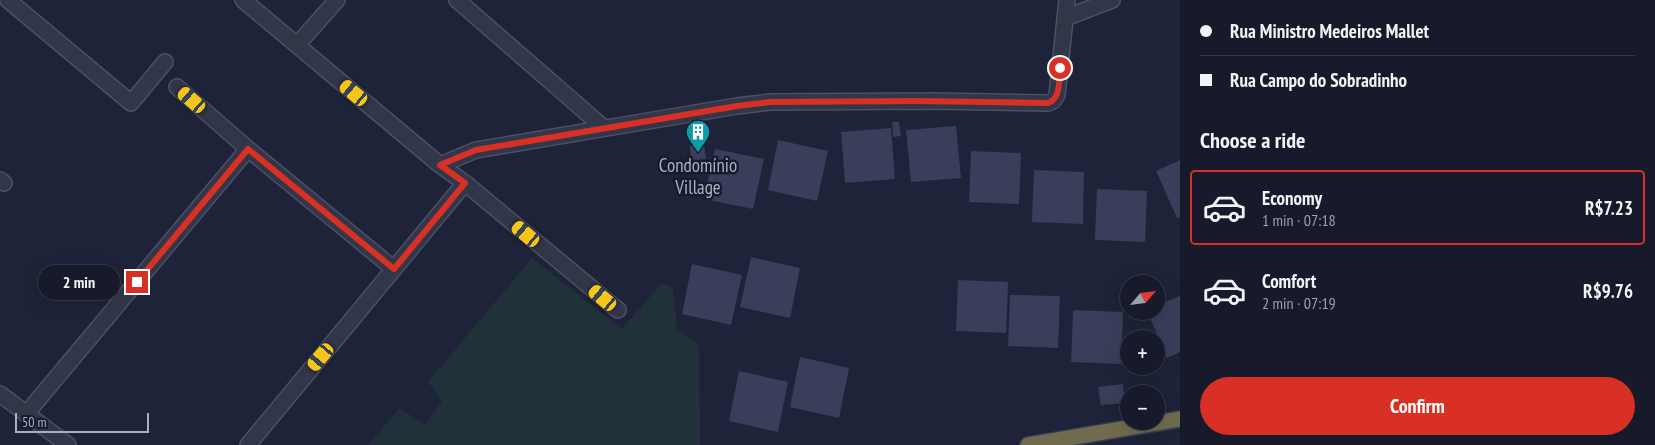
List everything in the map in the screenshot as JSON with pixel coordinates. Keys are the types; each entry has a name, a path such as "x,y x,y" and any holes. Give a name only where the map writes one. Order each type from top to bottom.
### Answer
{"highway":[{"path":"1028,445 1180,419"}],"street":[{"path":"8,0 130,103 166,62"},
{"path":"243,0 440,165 465,183 618,310"},
{"path":"297,45 338,0"},
{"path":"457,0 604,128"},
{"path":"440,165 476,150 770,102 934,101 1043,103 1053,101 1057,95 1067,0"},
{"path":"1065,18 1112,0"},
{"path":"177,88 394,269"},
{"path":"26,414 248,149"},
{"path":"248,445 465,183"},
{"path":"0,394 68,445"}],"shaded area":[{"path":"532,258 622,329 662,283 673,288 677,329 699,345 700,445 368,445 400,408 425,425 442,401 428,382"}],"building":[{"path":"892,122 899,122 901,136 893,137"},
{"path":"956,126 961,178 911,182 906,130"},
{"path":"891,128 895,179 845,183 841,132"},
{"path":"778,140 828,151 817,201 768,190"},
{"name":"Condomínio Village","path":"704,144 706,159 691,161 690,146"},
{"path":"715,149 764,159 753,209 704,199"},
{"path":"971,151 1021,153 1019,204 969,202"},
{"path":"1180,160 1180,217 1177,218 1156,171"},
{"path":"1034,170 1084,172 1083,224 1032,222"},
{"path":"1097,189 1147,191 1145,242 1095,240"},
{"path":"751,257 800,268 790,318 740,307"},
{"path":"692,264 742,275 731,325 682,314"},
{"path":"958,280 1008,282 1006,333 956,331"},
{"path":"1010,295 1060,296 1058,348 1008,346"},
{"path":"1180,296 1180,352 1167,358 1165,353 1165,330 1155,330 1151,320 1165,320 1165,302"},
{"path":"1073,310 1120,312 1120,320 1123,320 1122,330 1120,330 1120,364 1071,362"},
{"path":"800,357 849,368 839,418 790,407"},
{"path":"739,371 788,382 778,432 729,421"},
{"path":"1123,384 1120,385 1120,403 1101,405 1098,387"}],"place":[{"name":"Condomínio Village","path":"698,153"}],"route":[{"path":"137,282 248,149 394,269 465,183 440,165 476,150 770,102 934,101 1048,103 1053,101 1057,95 1060,68"}]}
